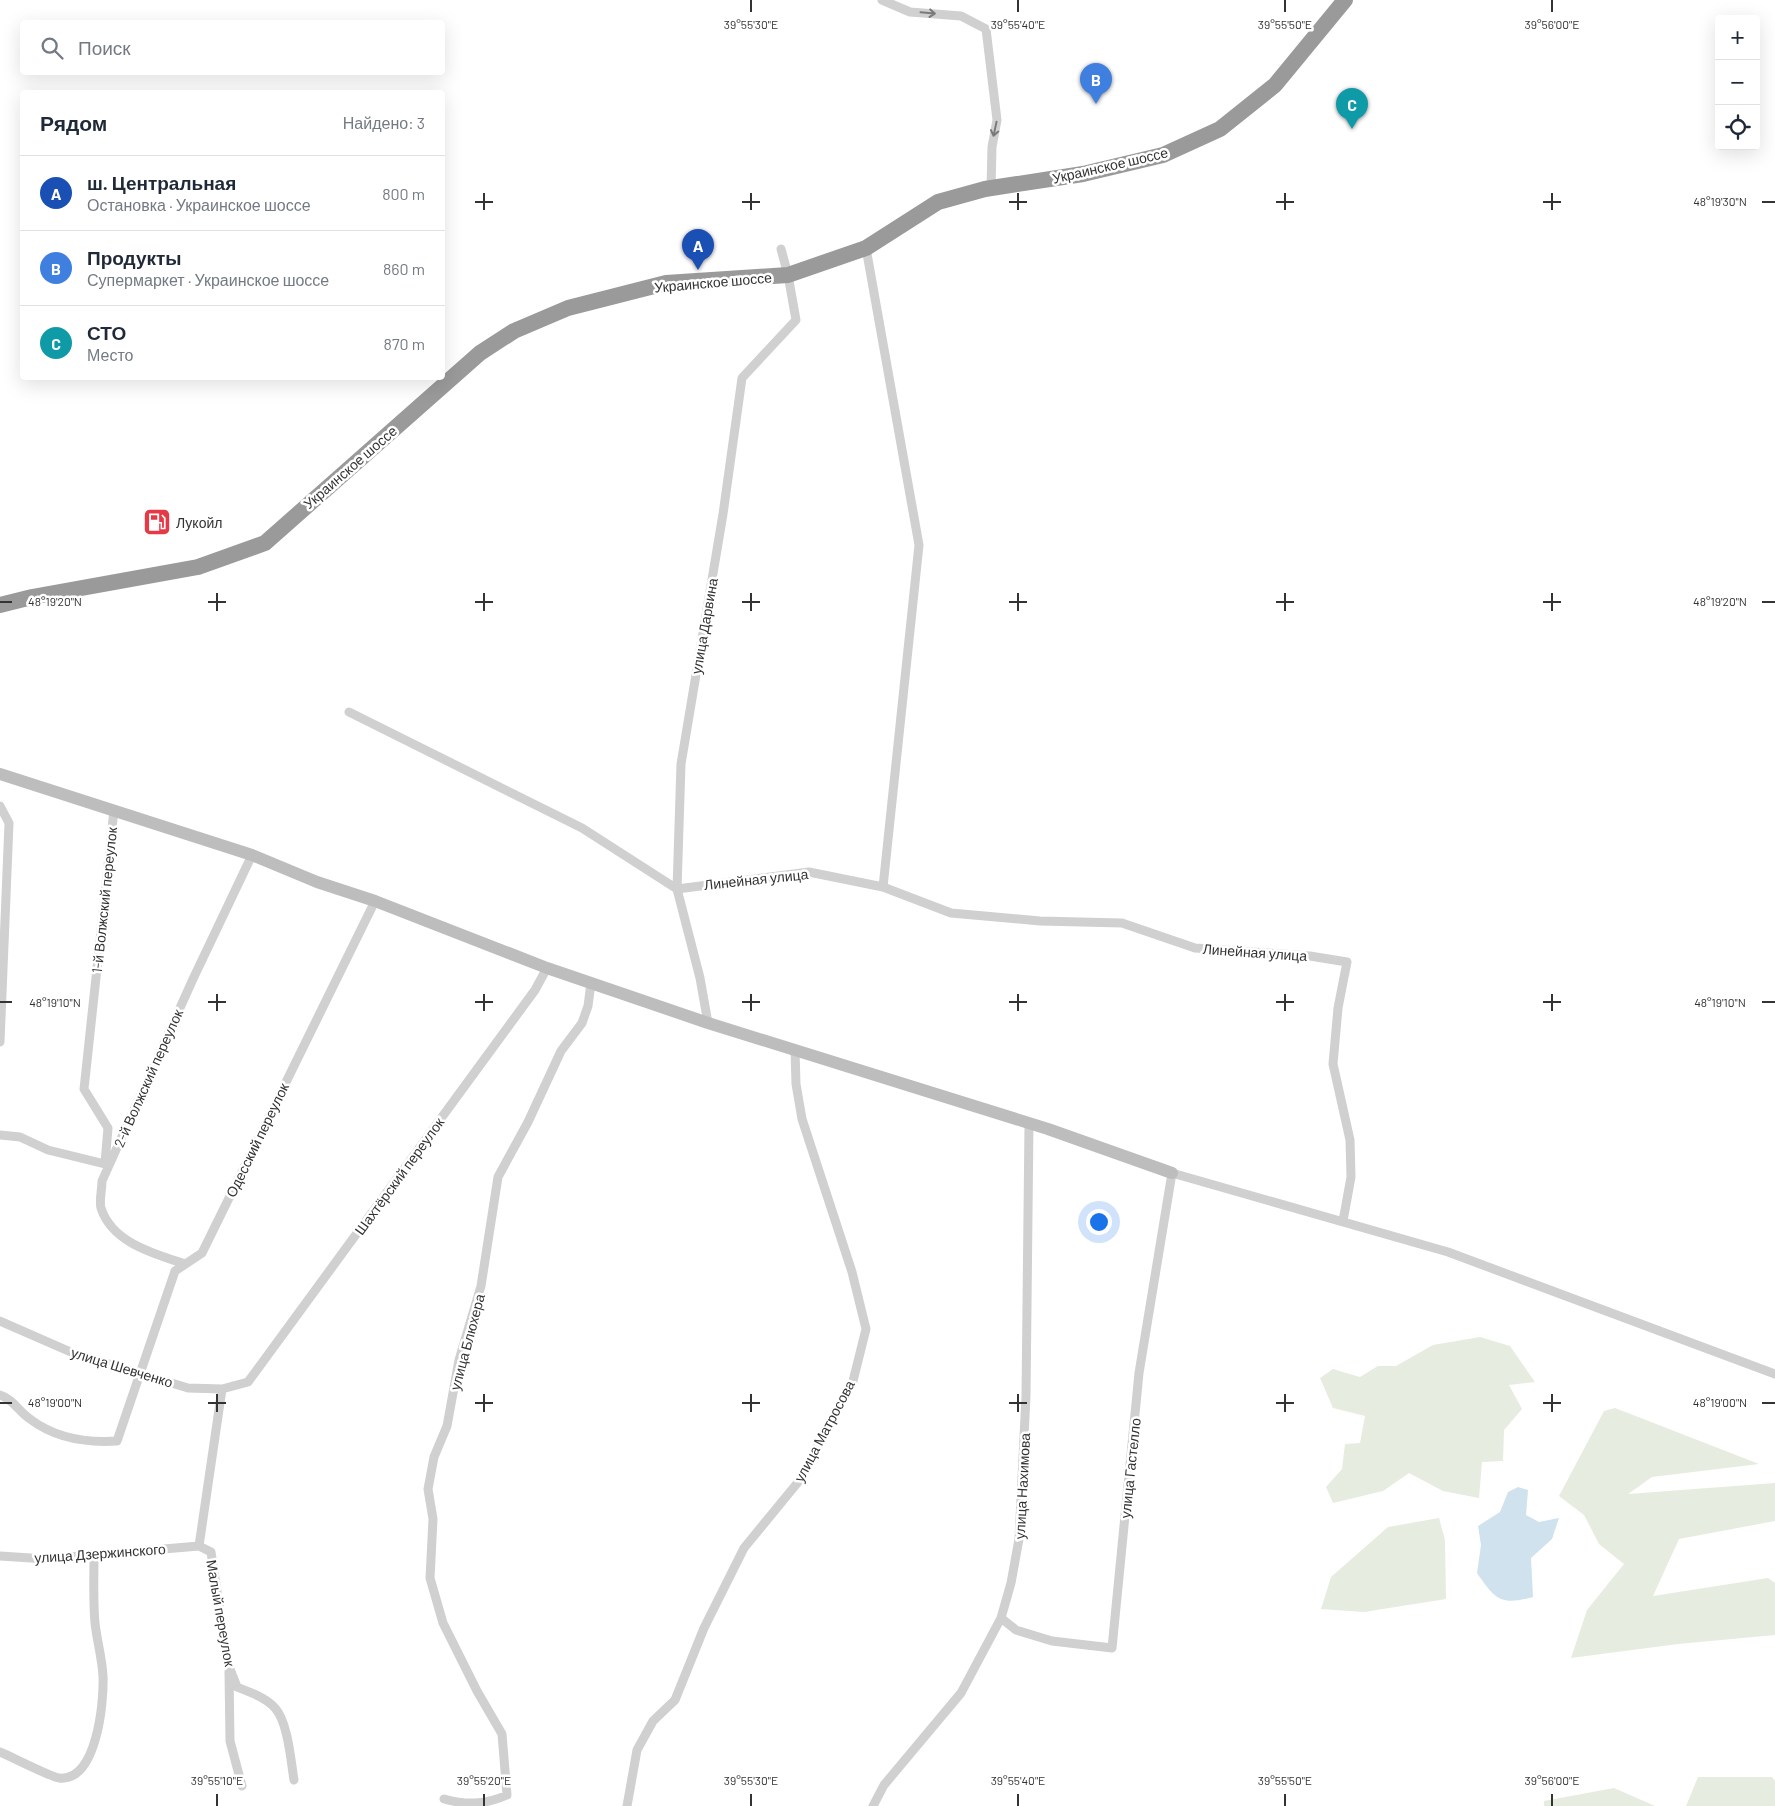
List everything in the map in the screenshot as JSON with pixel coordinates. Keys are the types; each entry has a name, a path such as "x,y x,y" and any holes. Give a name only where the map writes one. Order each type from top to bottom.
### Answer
{"highway":[{"name":"Украинское шоссе","path":"0,605 32,597 198,567 265,543 480,353 514,331 568,308 666,283 788,275 866,248 938,202 991,188 1084,174 1163,155 1220,129 1275,85 1346,0"}],"street":[{"path":"882,0 910,12 961,16 986,29 997,120 992,147 991,188"},
{"path":"866,248 919,545 883,887"},
{"name":"улица Дарвина","path":"708,1023 700,978 677,889 681,764 723,514 742,378 796,320 781,249"},
{"path":"349,712 582,828 677,889"},
{"path":"0,774 252,855 317,882 375,901 547,968 708,1023 1029,1123 1172,1173 1448,1252 1775,1374"},
{"path":"0,806 9,823 1,1036"},
{"name":"1-й Волжский переулок","path":"107,1164 108,1128 84,1089 114,810"},
{"name":"2-й Волжский переулок","path":"185,1264 139,1248 115,1230 101,1208 102,1181 107,1164 192,979 252,855"},
{"name":"Линейная улица","path":"677,889 809,872 883,887 951,913 1040,921 1122,923 1195,948 1310,956 1347,962 1338,1008 1334,1064 1350,1140 1351,1177 1343,1221"},
{"name":"Одесский переулок","path":"0,1395 7,1398 29,1419 52,1434 94,1443 117,1441 138,1373 175,1271 202,1253 375,901"},
{"name":"Шахтёрский переулок","path":"248,1382 535,990 547,968"},
{"name":"улица Блюхера","path":"444,1799 465,1805 493,1802 507,1795 502,1734 477,1691 443,1623 430,1578 433,1519 428,1489 434,1457 447,1426 458,1360 481,1286 498,1177 528,1122 561,1052 582,1023 588,1006 591,983"},
{"name":"улица Матросова","path":"627,1806 638,1750 653,1720 675,1700 704,1628 744,1548 799,1481 853,1381 866,1329 852,1272 802,1119 796,1084 795,1050"},
{"name":"улица Нахимова","path":"873,1806 884,1785 961,1693 1001,1618 1019,1539 1026,1396 1029,1123"},
{"path":"0,1135 20,1136 48,1150 107,1164"},
{"name":"улица Гастелло","path":"1001,1618 1016,1630 1052,1640 1112,1648 1139,1373 1172,1173"},
{"name":"улица Шевченко","path":"0,1321 73,1353 188,1388 222,1389 248,1382"},
{"path":"199,1546 222,1389"},
{"name":"улица Дзержинского","path":"0,1556 46,1559 199,1546"},
{"name":"Малый переулок","path":"199,1546 211,1552 229,1667 237,1687 258,1696 275,1708 282,1720 294,1780"},
{"path":"0,1752 60,1778 78,1773 91,1756 98,1729 103,1678 100,1643 95,1625 94,1555"},
{"path":"229,1667 230,1740 242,1786"}],"shaded area":[{"path":"1480,1337 1510,1346 1535,1382 1509,1385 1522,1409 1504,1430 1503,1461 1482,1462 1479,1498 1443,1491 1409,1473 1383,1491 1333,1503 1326,1487 1342,1469 1345,1444 1360,1443 1365,1416 1333,1408 1320,1378 1333,1369 1360,1377 1378,1366 1396,1366 1433,1345"},
{"path":"1615,1408 1759,1464 1652,1477 1628,1494 1775,1483 1775,1521 1679,1539 1653,1596 1768,1578 1775,1583 1775,1635 1678,1644 1571,1658 1587,1610 1624,1564 1599,1544 1584,1515 1559,1496 1604,1411"},
{"path":"1439,1518 1445,1540 1446,1599 1364,1612 1321,1609 1331,1577 1388,1527"},
{"path":"1698,1777 1772,1777 1775,1781 1775,1806 1686,1806"},
{"path":"1614,1788 1655,1806 1544,1806 1544,1801"}],"water":[{"path":"1518,1487 1528,1490 1526,1515 1539,1522 1559,1518 1552,1539 1531,1558 1533,1597 1513,1601 1499,1598 1489,1589 1477,1573 1481,1545 1478,1526 1500,1512 1508,1492"}],"place":[{"name":"Продукты","path":"1096,104"},
{"name":"СТО","path":"1352,129"},
{"name":"ш. Центральная","path":"698,270"},
{"name":"Лукойл","path":"157,522"}]}
